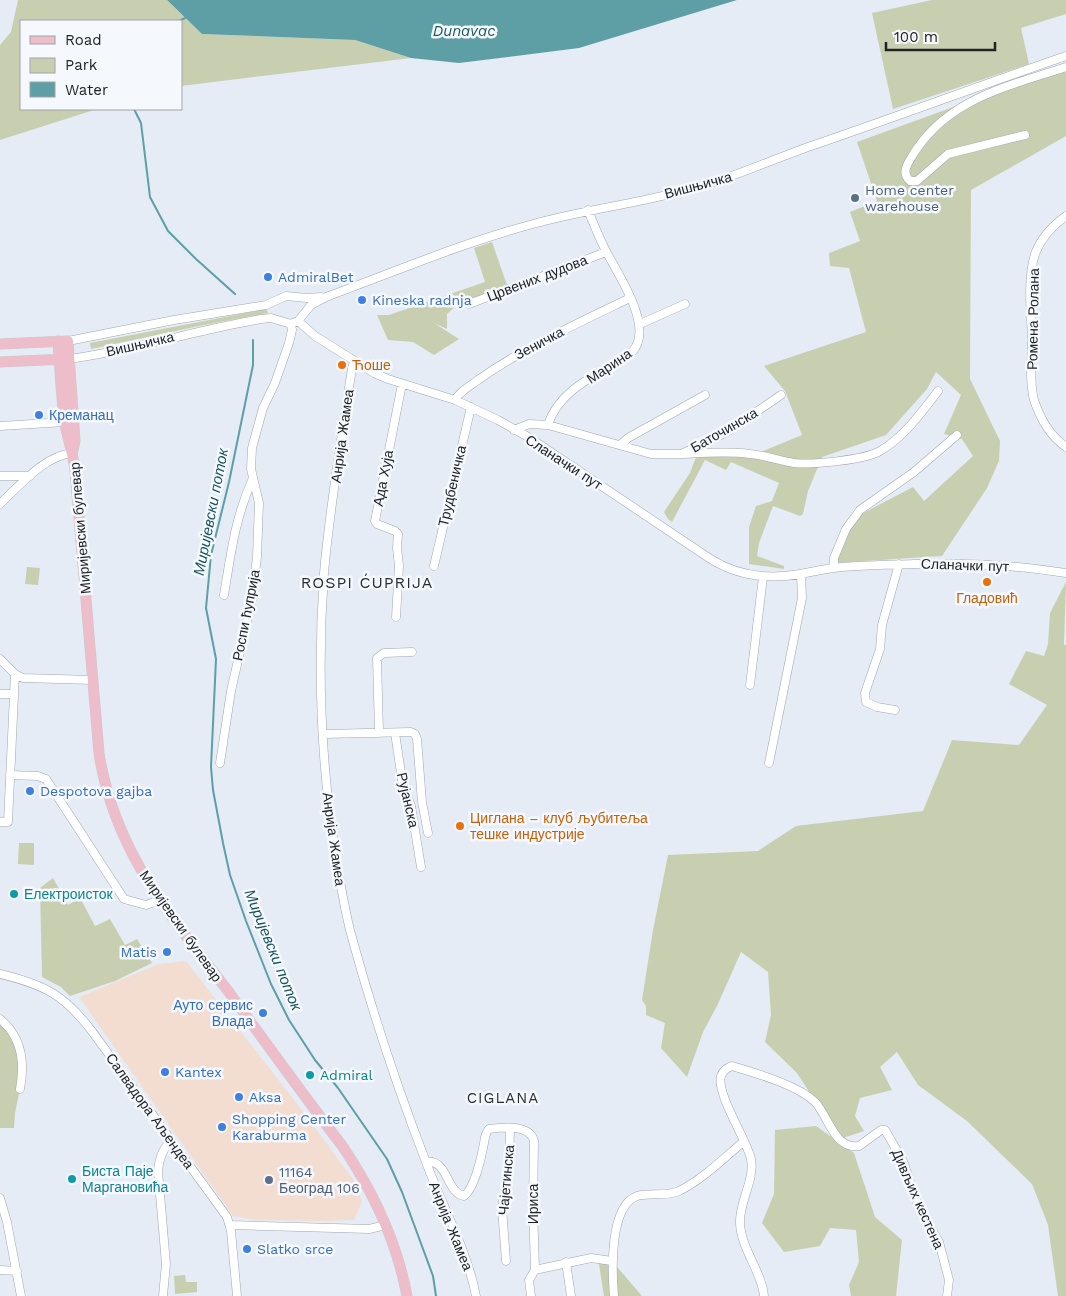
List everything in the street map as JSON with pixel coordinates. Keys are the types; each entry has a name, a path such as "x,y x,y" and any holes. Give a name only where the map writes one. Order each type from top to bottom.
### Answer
{"main road":[{"name":"Вишњичка","path":"0,344 63,341"},
{"name":"Миријевски булевар","path":"63,341 65,422 68,441 73,452"},
{"name":"Вишњичка","path":"0,362 64,359"},
{"name":"Миријевски булевар","path":"64,359 75,441 73,452 99,753 110,802 118,825 129,849 160,900 343,1148 369,1189 386,1225 401,1270 407,1296"}],"street":[{"name":"Вишњичка","path":"64,359 122,350 240,322 267,318 279,321 297,320 311,305 326,297 497,234 588,210 679,192 722,180 1066,56"},
{"path":"1026,134 948,154 917,181 910,181 906,177 905,173 908,164 920,143 951,112 999,90 1066,67"},
{"path":"588,210 606,252 630,298 640,324 685,304"},
{"name":"Ромена Ролана","path":"1066,216 1052,227 1043,239 1036,254 1031,276 1033,394 1043,422 1049,431 1066,447"},
{"name":"Црвених дудова","path":"469,304 606,252"},
{"name":"Вишњичка","path":"63,341 266,305 286,296 326,297"},
{"path":"294,297 301,302 297,320"},
{"name":"Зеничка","path":"455,400 463,390 496,367 569,327 630,298"},
{"path":"279,299 274,310 279,321"},
{"name":"Сланачки пут","path":"297,320 308,331 354,362 381,377 455,400 514,430 721,566 744,574 763,576 800,574 834,568 899,564 982,564 1066,573"},
{"name":"Роспи ћуприја","path":"220,763 226,716 255,581 259,503 253,478 251,456 253,442 263,408 285,357 297,320"},
{"name":"Марина","path":"548,425 554,410 567,396 634,349 637,344 640,324"},
{"name":"Анрија Жамеа","path":"354,362 338,455 324,572 322,607 323,734 325,771 333,838 348,922 388,1057 426,1162 457,1236 473,1281 476,1296"},
{"name":"Ада Хуја","path":"396,617 399,562 398,534 375,522 402,384"},
{"path":"681,454 758,454 798,463 863,458 890,444 910,425 938,391"},
{"path":"620,445 628,438 705,395"},
{"name":"Баточинска","path":"548,425 651,454 681,454 727,432 781,395"},
{"name":"Трудбеничка","path":"434,566 471,407"},
{"path":"0,426 65,422"},
{"path":"514,430 529,424 548,425"},
{"path":"834,568 834,558 846,529 860,510 921,466 957,435"},
{"path":"0,504 50,460 61,454 73,452"},
{"path":"0,476 30,476"},
{"path":"224,595 237,522 253,478"},
{"path":"895,710 877,707 866,702 865,693 880,648 882,625 899,564"},
{"path":"769,763 802,598 800,574"},
{"path":"750,685 763,576"},
{"path":"379,734 377,658 384,653 412,652"},
{"path":"0,659 15,674 26,678 93,680"},
{"path":"0,822 8,822 15,674"},
{"path":"0,694 14,694"},
{"path":"323,734 411,732 416,736 422,802 428,833"},
{"name":"Рујанска","path":"395,733 403,786 411,806 421,867"},
{"path":"10,775 38,776 46,779 124,899 146,905 160,900"},
{"name":"Салвадора Аљендеа","path":"0,974 40,986 58,996 71,1007 94,1034 220,1208 230,1225 237,1296"},
{"path":"0,1019 12,1031 18,1043 22,1068 20,1089"},
{"name":"Дивљих кестена","path":"743,1142 724,1094 721,1078 726,1068 732,1066 765,1077 807,1095 816,1103 836,1135 846,1144 854,1147 859,1146 883,1129 903,1161 919,1208 939,1242 949,1280 947,1296"},
{"name":"Чајетинска","path":"426,1162 433,1162 440,1167 455,1191 464,1196 468,1192 478,1169 487,1131 495,1128 510,1128 510,1165 502,1208 506,1261"},
{"name":"Ириса","path":"510,1128 530,1132 534,1140 533,1206 535,1270 528,1280 531,1296"},
{"path":"163,1296 166,1264 158,1163 165,1147 171,1141"},
{"path":"614,1296 612,1261 614,1239 623,1208 627,1202 643,1194 664,1194 678,1191 702,1176 743,1142 750,1157 751,1167 740,1223 746,1247 762,1286 764,1296"},
{"path":"0,1198 7,1222 21,1296"},
{"path":"230,1225 369,1229 386,1225"},
{"path":"535,1270 592,1258 612,1261"},
{"path":"566,1262 571,1296"},
{"path":"0,1270 16,1272"}],"shaded area":[{"path":"186,961 305,1114 355,1182 362,1202 354,1220 255,1220 233,1216 79,997 159,964"}],"green space":[{"path":"18,0 167,0 202,34 355,40 411,58 182,86 182,20 20,20 20,110 94,110 0,140 0,45 11,32"},
{"path":"932,0 1066,0 1066,14 1021,28 1029,64 893,109 872,13"},
{"path":"1066,66 1066,136 971,190 970,379 1000,441 999,461 987,488 942,556 833,563 852,519 913,487 924,501 973,456 962,439 944,434 961,395 936,372 927,389 886,435 822,457 808,491 803,514 800,516 773,506 759,543 757,556 784,566 784,569 749,564 749,527 756,506 772,501 779,483 731,462 726,470 705,460 672,522 668,519 664,512 690,473 696,457 749,457 802,435 785,391 764,366 866,332 849,268 830,266 829,253 860,241 850,212 877,201 857,142"},
{"path":"492,242 507,285 459,303 447,314 447,329 434,323 459,339 434,355 413,342 388,340 377,315 389,315 485,282 474,248"},
{"path":"266,309 268,313 91,349 90,343"},
{"path":"27,567 40,568 38,585 25,584"},
{"path":"1066,582 1064,645 1066,645 1066,1296 1058,1296 1048,1225 1032,1184 967,1121 918,1085 897,1052 880,1067 892,1090 860,1098 855,1116 864,1131 840,1139 797,1073 765,1042 771,1015 768,972 741,952 703,1032 687,1077 661,1048 665,1023 646,1015 646,1006 642,1000 653,930 668,855 758,851 796,826 923,811 952,740 1019,745 1047,705 1009,684 1026,651 1044,656 1048,644 1050,613"},
{"path":"19,843 34,843 34,865 18,864"},
{"path":"53,878 68,905 80,898 95,926 110,919 125,945 137,939 152,963 115,981 70,996 61,987 42,977 40,888"},
{"path":"0,1019 19,1043 20,1089 14,1128 0,1128"},
{"path":"816,1126 854,1153 875,1217 902,1240 896,1296 851,1296 849,1285 859,1262 856,1230 830,1228 820,1246 784,1252 762,1223 774,1194 775,1130"},
{"path":"598,1258 612,1261 642,1296 604,1296"},
{"path":"185,1275 186,1282 197,1282 197,1292 175,1294 174,1276"}],"water":[{"name":"Dunavac","path":"167,0 737,0 579,48 459,63 411,58 355,40 202,34"}],"waterway":[{"name":"Миријевски поток","path":"181,20 185,18"},
{"name":"Миријевски поток","path":"134,110 141,123 150,197 168,231 235,294"},
{"name":"Миријевски поток","path":"253,340 253,365 229,482 211,555 206,608 216,659 211,767 213,790 223,843 230,875 271,984 289,1020 315,1060 338,1088 387,1159 402,1192 433,1276 436,1296"}],"place":[{"name":"Home center warehouse","path":"855,198"},
{"name":"AdmiralBet","path":"268,277"},
{"name":"Kineska radnja","path":"362,300"},
{"name":"Ћоше","path":"342,365"},
{"name":"Креманац","path":"39,415"},
{"name":"Гладовић","path":"987,582"},
{"name":"Despotova gajba","path":"30,791"},
{"name":"Циглана – клуб љубитеља тешке индустрије","path":"460,826"},
{"name":"Електроисток","path":"14,894"},
{"name":"Matis","path":"167,952"},
{"name":"Ауто сервис Влада","path":"263,1013"},
{"name":"Kantex","path":"165,1072"},
{"name":"Admiral","path":"310,1075"},
{"name":"Aksa","path":"239,1097"},
{"name":"Shopping Center Karaburma","path":"222,1127"},
{"name":"Биста Паје Маргановића","path":"72,1179"},
{"name":"11164 Београд 106","path":"269,1180"},
{"name":"Slatko srce","path":"247,1249"}],"district":[{"name":"ROSPI ĆUPRIJA","path":"367,582"},
{"name":"CIGLANA","path":"503,1098"}]}
